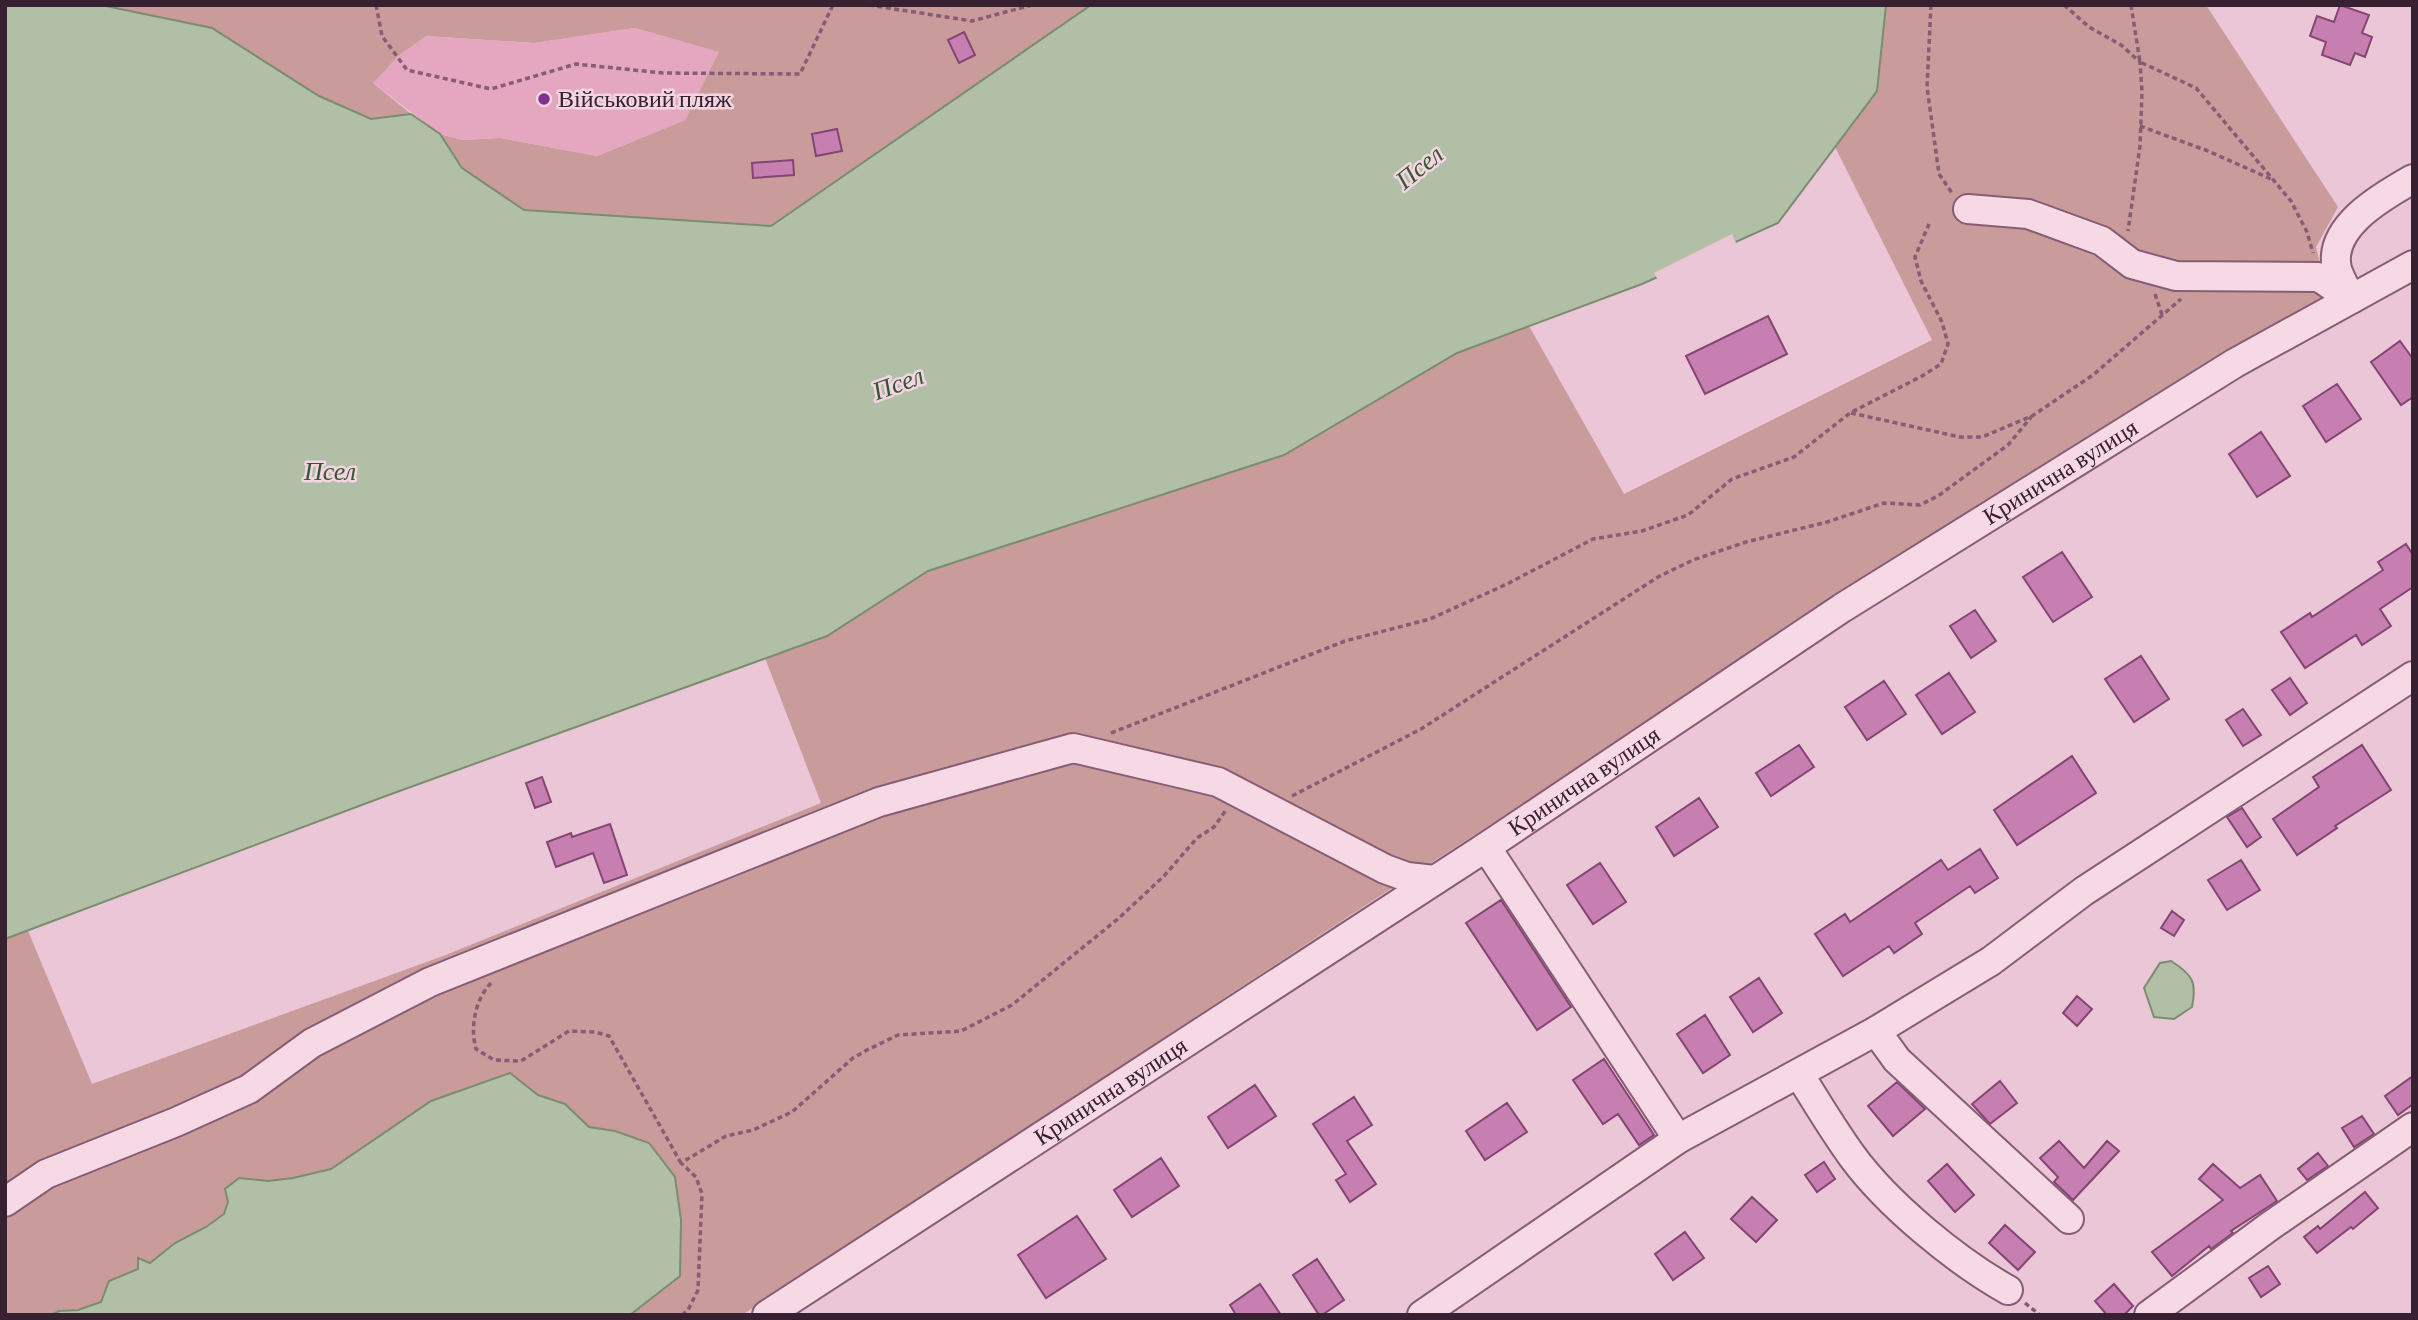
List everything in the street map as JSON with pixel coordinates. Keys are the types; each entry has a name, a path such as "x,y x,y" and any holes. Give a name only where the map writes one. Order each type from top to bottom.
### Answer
{"street":[{"path":"2351,299 2337,268 2339,244 2354,219 2380,197 2413,179"},
{"path":"1968,209 2028,214 2102,241 2132,264 2176,276 2319,277 2351,299"},
{"name":"Кринична вулиця","path":"767,1315 1486,847 1842,608 2235,363 2413,265"},
{"path":"1422,1315 1678,1139 1877,1031 1991,961 2084,891 2413,676"},
{"path":"5,1202 46,1174 176,1122 249,1089 312,1044 430,982 879,802 1073,748 1218,782 1385,869 1407,877 1435,880"},
{"path":"1486,847 1678,1139"},
{"path":"1877,1031 1897,1060 2069,1219"},
{"path":"1798,1074 1854,1158 1907,1216 1983,1276 2008,1290"},
{"path":"2149,1315 2225,1258 2413,1127"}],"path":[{"path":"376,5 382,36 407,69 491,89 576,64 663,73 800,74 833,5"},
{"path":"869,5 972,21 1032,5"},
{"path":"1931,5 1927,87 1939,174 1958,201 1968,209"},
{"path":"2064,5 2089,27 2121,45 2140,62 2196,88 2291,201 2307,232 2319,277"},
{"path":"2131,5 2140,62 2140,146 2128,230 2132,264 2145,276 2159,302 2162,314"},
{"path":"2140,126 2198,147 2273,180"},
{"path":"1073,748 1345,641 1430,619 1507,584 1593,539 1642,531 1688,515 1732,479 1794,457 1850,413 1941,364 1948,344 1942,322 1921,281 1915,257 1929,225"},
{"path":"1850,413 1960,436 1982,437 2032,416 2093,375 2182,299"},
{"path":"1267,808 1421,729 1658,577 1693,560 1884,503 1920,505 1938,496 2008,445 2032,416"},
{"path":"681,1163 726,1136 753,1130 792,1112 853,1058 898,1035 961,1031 1012,1005 1119,918 1164,876 1198,838 1214,827 1238,791"},
{"path":"495,979 487,988 475,1013 471,1033 476,1049 494,1060 521,1060 569,1031 594,1032 609,1036 681,1163 696,1177 702,1194 698,1290 688,1310 682,1315"}],"shaded area":[{"path":"101,5 1091,5 771,226 524,210 462,168 440,134 463,140 500,138 597,156 685,120 718,52 635,28 534,43 426,36 373,83 411,114 371,119 319,96 212,28"},
{"path":"1886,5 2206,5 2338,207 2316,247 2328,299 2153,400 1395,886 742,1315 630,1315 680,1276 615,1131 589,1127 565,1105 538,1095 510,1073 431,1101 331,1169 268,1181 239,1178 224,1214 175,1243 150,1263 109,1281 101,1302 54,1313 5,1315 5,939 28,931 92,1084 443,956 821,803 765,658 827,636 928,571 1284,455 1457,353 1529,326 1624,494 1932,340 1835,147 1877,91"}],"sand":[{"name":"Військовий пляж","path":"635,28 719,52 685,120 597,156 500,138 463,140 440,134 373,83 399,55 426,36 534,43"}],"water":[{"name":"Псел","path":"5,5 101,5 212,28 319,96 371,119 411,114 440,134 462,168 524,210 771,226 1091,5 1886,5 1877,91 1778,223 1642,284 1457,353 1284,455 928,571 827,636 383,797 5,939"},
{"path":"2171,961 2192,980 2192,1007 2174,1019 2154,1017 2144,988 2160,963"},
{"path":"510,1073 538,1095 565,1104 589,1127 615,1131 649,1143 675,1177 681,1220 680,1276 630,1315 51,1315 101,1302 109,1281 138,1269 138,1258 150,1263 175,1243 224,1214 228,1202 225,1189 239,1178 268,1181 331,1169 431,1101"}],"pier":[{"path":"1732,234 1737,245 1658,280 1654,273"}],"building":[{"path":"2340,5 2369,15 2362,33 2372,37 2365,57 2355,53 2350,65 2322,55 2326,42 2310,36 2317,16 2334,22"},
{"path":"964,32 975,55 959,63 948,40"},
{"path":"837,129 842,151 816,156 812,134"},
{"path":"793,160 794,175 753,178 752,163"},
{"path":"1768,316 1787,354 1705,394 1686,356"},
{"path":"2400,341 2413,359 2413,397 2401,405 2371,362"},
{"path":"2337,384 2361,419 2326,442 2303,406"},
{"path":"2261,432 2290,476 2257,497 2229,454"},
{"path":"2406,544 2413,555 2413,587 2380,609 2391,626 2362,645 2356,635 2305,668 2281,632 2310,613 2312,617 2383,570 2378,562"},
{"path":"2062,552 2092,597 2053,622 2023,577"},
{"path":"1975,610 1996,641 1971,658 1950,626"},
{"path":"2141,656 2169,699 2134,722 2105,679"},
{"path":"1949,673 1975,712 1942,734 1916,695"},
{"path":"2290,678 2307,703 2290,715 2272,690"},
{"path":"1884,681 1906,714 1867,740 1845,707"},
{"path":"2243,709 2261,735 2243,746 2226,720"},
{"path":"1799,745 1814,767 1771,796 1756,773"},
{"path":"2362,745 2391,790 2335,826 2337,828 2297,855 2273,819 2319,787 2313,777"},
{"path":"2072,756 2096,793 2017,845 1994,810"},
{"path":"542,777 551,802 535,808 526,783"},
{"path":"1699,798 1718,827 1674,856 1656,827"},
{"path":"2242,808 2261,837 2247,847 2227,817"},
{"path":"610,824 627,875 604,883 593,853 556,867 547,842"},
{"path":"1980,849 1998,878 1975,893 1970,886 1915,923 1922,934 1894,953 1889,946 1843,976 1815,934 1845,914 1850,922 1941,860 1948,870"},
{"path":"2241,860 2260,890 2227,910 2208,880"},
{"path":"1600,863 1626,902 1593,924 1567,885"},
{"path":"1501,900 1571,1007 1537,1030 1466,923"},
{"path":"2172,911 2184,920 2174,936 2161,928"},
{"path":"1759,978 1782,1013 1753,1032 1730,997"},
{"path":"2077,996 2092,1009 2077,1026 2063,1013"},
{"path":"1705,1015 1730,1055 1703,1073 1677,1034"},
{"path":"1604,1059 1654,1135 1639,1145 1618,1114 1603,1124 1573,1080"},
{"path":"2413,1076 2413,1104 2398,1115 2385,1096"},
{"path":"2000,1081 2017,1103 1990,1124 1972,1104"},
{"path":"1897,1082 1925,1109 1893,1136 1868,1106"},
{"path":"1255,1085 1276,1116 1228,1148 1208,1117"},
{"path":"1354,1097 1372,1125 1347,1141 1376,1184 1350,1202 1336,1180 1346,1174 1313,1124"},
{"path":"1507,1103 1527,1132 1485,1160 1466,1131"},
{"path":"2362,1116 2374,1134 2354,1147 2342,1128"},
{"path":"2059,1141 2084,1168 2107,1141 2119,1151 2073,1200 2054,1182 2058,1177 2040,1158"},
{"path":"2318,1153 2328,1166 2307,1180 2298,1169"},
{"path":"1161,1158 1179,1186 1132,1217 1114,1190"},
{"path":"1824,1162 1835,1179 1817,1192 1805,1175"},
{"path":"1947,1164 1974,1195 1955,1212 1928,1181"},
{"path":"2213,1164 2240,1188 2260,1175 2277,1201 2231,1231 2233,1233 2211,1249 2209,1246 2172,1276 2152,1252 2223,1200 2199,1179"},
{"path":"2365,1192 2378,1208 2317,1253 2304,1237 2318,1226 2320,1229"},
{"path":"1752,1197 1777,1220 1756,1242 1731,1219"},
{"path":"1077,1216 1106,1259 1046,1298 1018,1255"},
{"path":"2005,1225 2035,1252 2018,1270 1989,1243"},
{"path":"1685,1232 1704,1258 1673,1280 1655,1254"},
{"path":"1317,1259 1344,1300 1322,1315 1319,1315 1293,1275"},
{"path":"2268,1266 2280,1284 2261,1297 2249,1278"},
{"path":"1260,1284 1281,1315 1236,1315 1230,1305"},
{"path":"2114,1284 2133,1306 2124,1315 2107,1315 2095,1301"}],"place":[{"name":"Військовий пляж","path":"544,99"}]}
